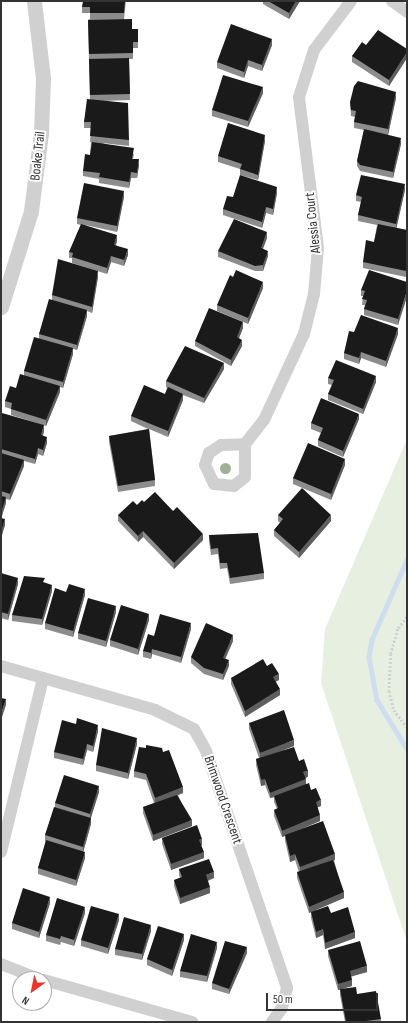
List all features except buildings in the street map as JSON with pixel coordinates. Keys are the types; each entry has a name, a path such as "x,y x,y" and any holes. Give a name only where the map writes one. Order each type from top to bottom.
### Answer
{"street":[{"name":"Boake Trail","path":"1,307 31,211 41,133 43,78 34,1"},
{"name":"Alessia Court","path":"245,444 264,420 301,341 314,294 318,248 299,97 314,50 351,1"},
{"path":"392,1 407,12"},
{"name":"Brimwood Crescent","path":"1,666 155,710 194,729 206,751 288,988 282,1008 272,1022"},
{"path":"1,852 44,678"},
{"path":"1,964 19,971"},
{"path":"52,982 192,1022"}],"path":[{"path":"407,617 398,629 392,654 389,692 394,710 407,727"}],"green space":[{"path":"407,439 407,942 321,683 325,629"}],"waterway":[{"path":"407,560 372,640 369,657 377,700 407,749"}]}
